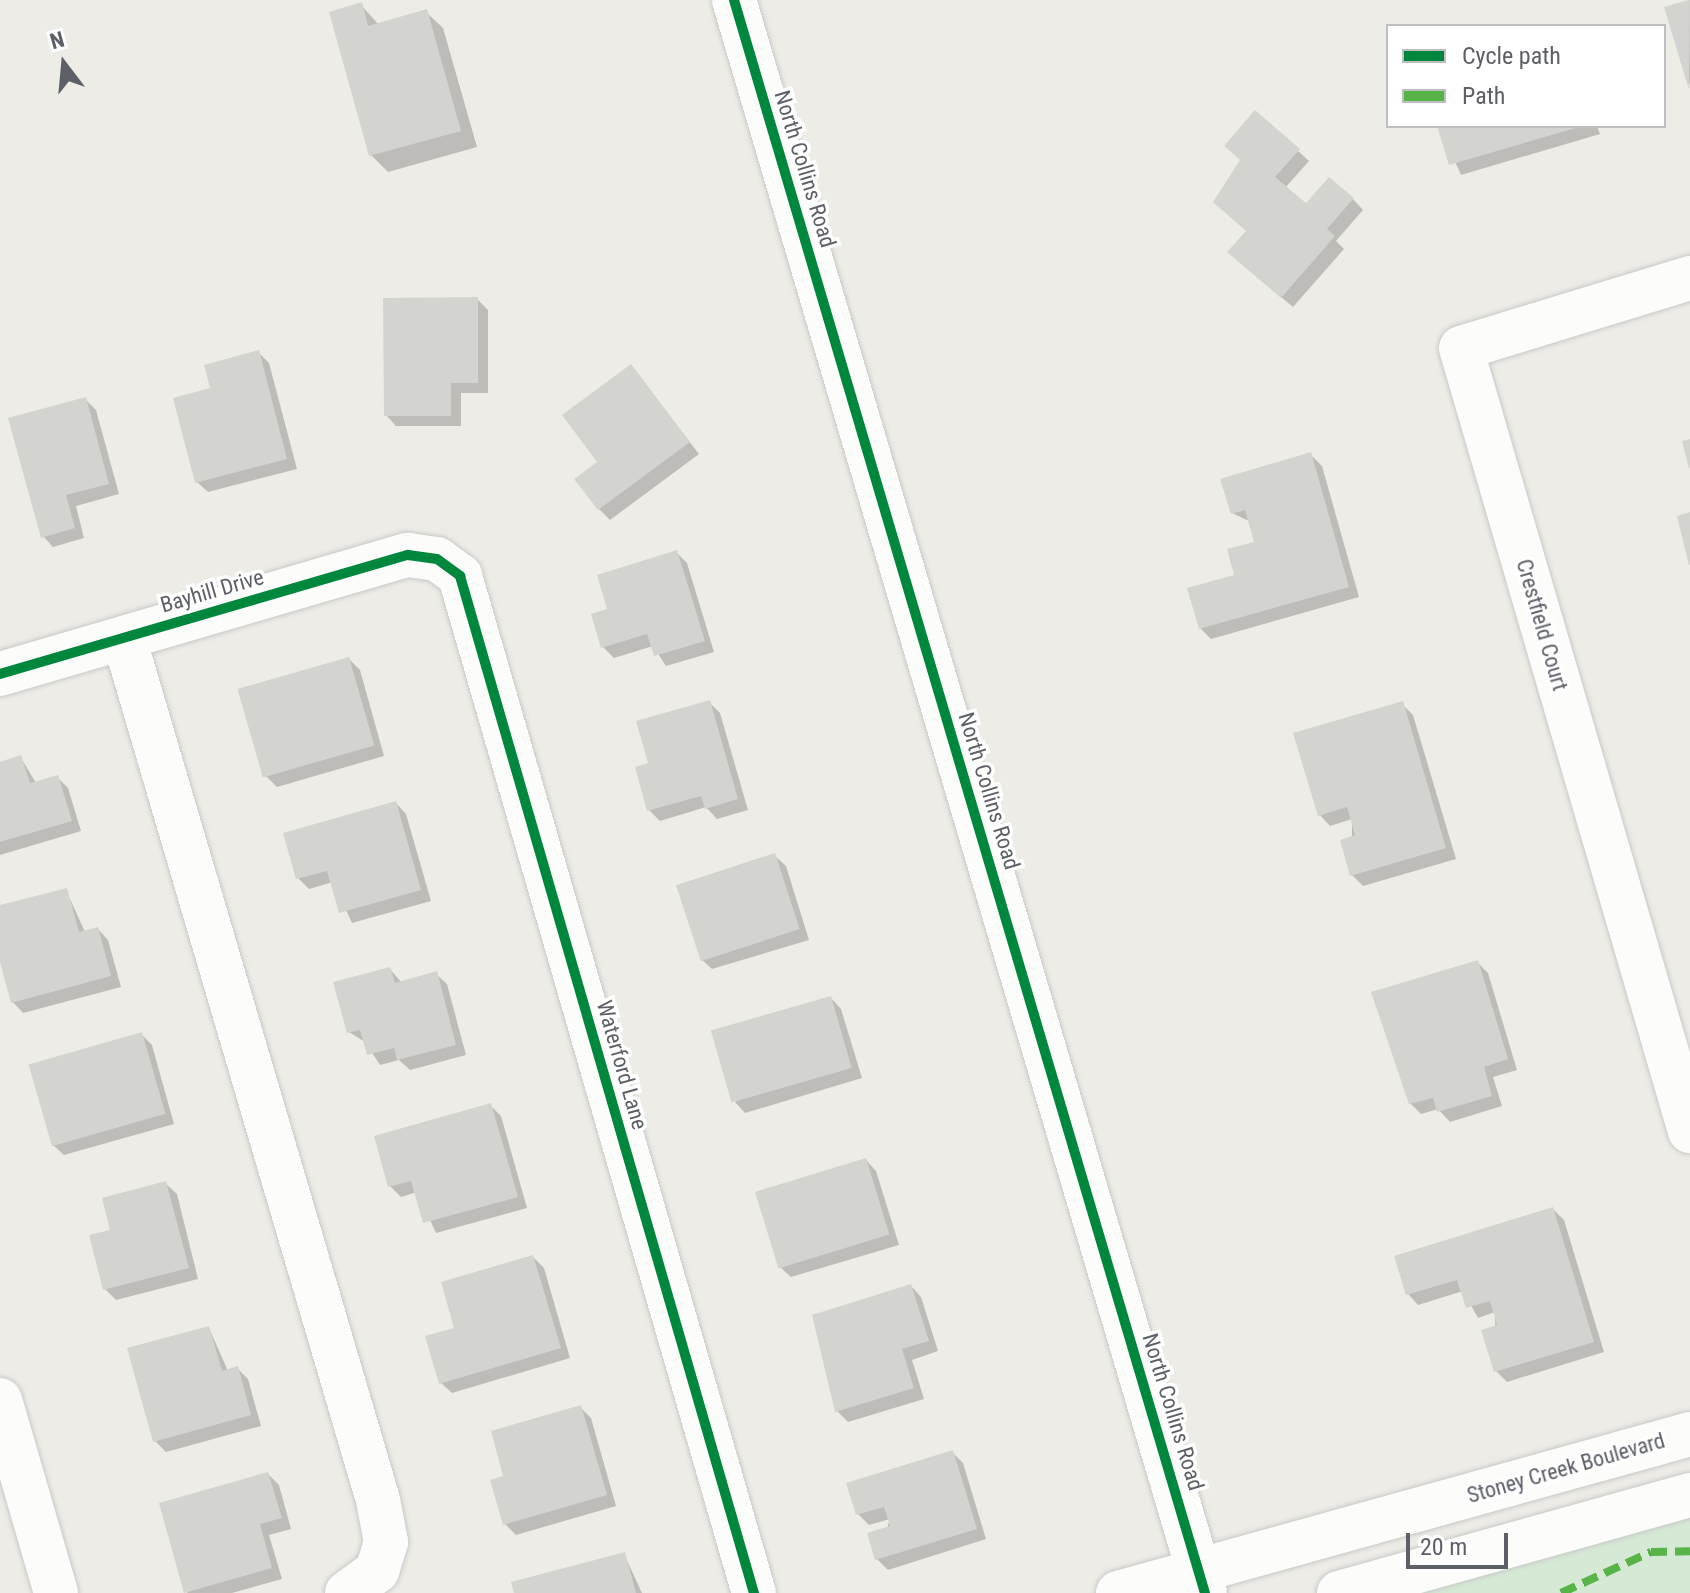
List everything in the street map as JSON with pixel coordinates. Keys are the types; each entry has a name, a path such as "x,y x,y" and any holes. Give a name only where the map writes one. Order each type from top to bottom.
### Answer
{"street":[{"name":"North Collins Road","path":"734,0 1202,1581"},
{"name":"Crestfield Court","path":"1690,278 1461,348 1690,1131"},
{"name":"Bayhill Drive","path":"0,674 408,555 437,559"},
{"name":"Waterford Lane","path":"437,559 460,576 754,1593"},
{"path":"124,638 378,1500 386,1542 377,1571 347,1593"},
{"path":"0,1400 56,1593"},
{"name":"Stoney Creek Boulevard","path":"1118,1593 1202,1581 1690,1434"},
{"path":"1339,1593 1690,1495"}],"green space":[{"path":"1690,1518 1690,1593 1396,1593"}],"building":[{"path":"1690,0 1689,90 1664,7"},
{"path":"362,2 368,26 427,9 461,131 369,156 329,12"},
{"path":"1255,110 1300,149 1275,177 1306,203 1329,177 1354,198 1327,229 1335,236 1281,298 1227,252 1246,231 1213,202 1240,160 1224,146"},
{"path":"1438,128 1576,128 1449,165"},
{"path":"478,297 478,383 451,383 451,416 384,416 383,298"},
{"path":"259,350 287,459 195,483 173,398 210,388 204,365"},
{"path":"631,364 690,442 598,510 574,479 597,462 562,415"},
{"path":"86,397 109,484 66,495 75,528 41,538 8,418"},
{"path":"1690,439 1690,468 1689,468 1682,441"},
{"path":"1311,452 1349,587 1199,629 1187,588 1234,575 1227,549 1254,542 1245,510 1231,514 1220,479"},
{"path":"1690,512 1690,565 1689,565 1677,516"},
{"path":"677,550 705,641 654,656 647,634 601,648 591,614 607,609 597,575"},
{"path":"349,657 374,745 263,777 237,689"},
{"path":"710,700 738,799 705,809 701,796 647,811 635,767 648,763 636,721"},
{"path":"1403,701 1446,848 1350,876 1340,840 1355,835 1347,807 1318,816 1293,733"},
{"path":"21,755 30,783 58,775 72,821 0,842 0,762"},
{"path":"396,801 421,890 339,913 327,871 296,879 283,833"},
{"path":"775,853 800,929 701,961 676,885"},
{"path":"67,888 79,932 98,927 111,976 11,1003 0,962 0,905"},
{"path":"1478,960 1508,1059 1484,1067 1492,1096 1437,1112 1433,1098 1409,1104 1371,992"},
{"path":"390,967 395,983 437,971 456,1045 397,1060 394,1048 367,1055 360,1030 347,1033 333,982"},
{"path":"831,996 852,1068 732,1103 711,1030"},
{"path":"142,1032 165,1114 52,1146 29,1065"},
{"path":"491,1103 518,1197 423,1223 411,1181 388,1187 374,1136"},
{"path":"866,1158 889,1235 778,1268 755,1192"},
{"path":"166,1181 189,1268 103,1290 89,1235 110,1230 102,1198"},
{"path":"1553,1207 1594,1342 1494,1372 1481,1330 1497,1325 1490,1301 1466,1308 1457,1280 1406,1295 1394,1256"},
{"path":"533,1255 561,1348 439,1384 425,1336 454,1328 441,1282"},
{"path":"911,1284 929,1341 902,1349 914,1388 835,1412 812,1315"},
{"path":"209,1326 222,1371 238,1366 251,1415 153,1442 127,1348"},
{"path":"581,1405 607,1495 503,1525 490,1480 503,1476 491,1431"},
{"path":"953,1450 977,1529 875,1560 867,1533 890,1526 884,1507 856,1515 846,1483"},
{"path":"268,1472 282,1518 260,1524 272,1568 184,1593 159,1503"},
{"path":"625,1552 636,1593 514,1593 511,1582"}],"marked path":[{"path":"1561,1593 1651,1552 1690,1551"}],"cycle path":[{"path":"734,0 1205,1593"},
{"path":"0,674 408,555 437,559 460,576 754,1593"}]}
